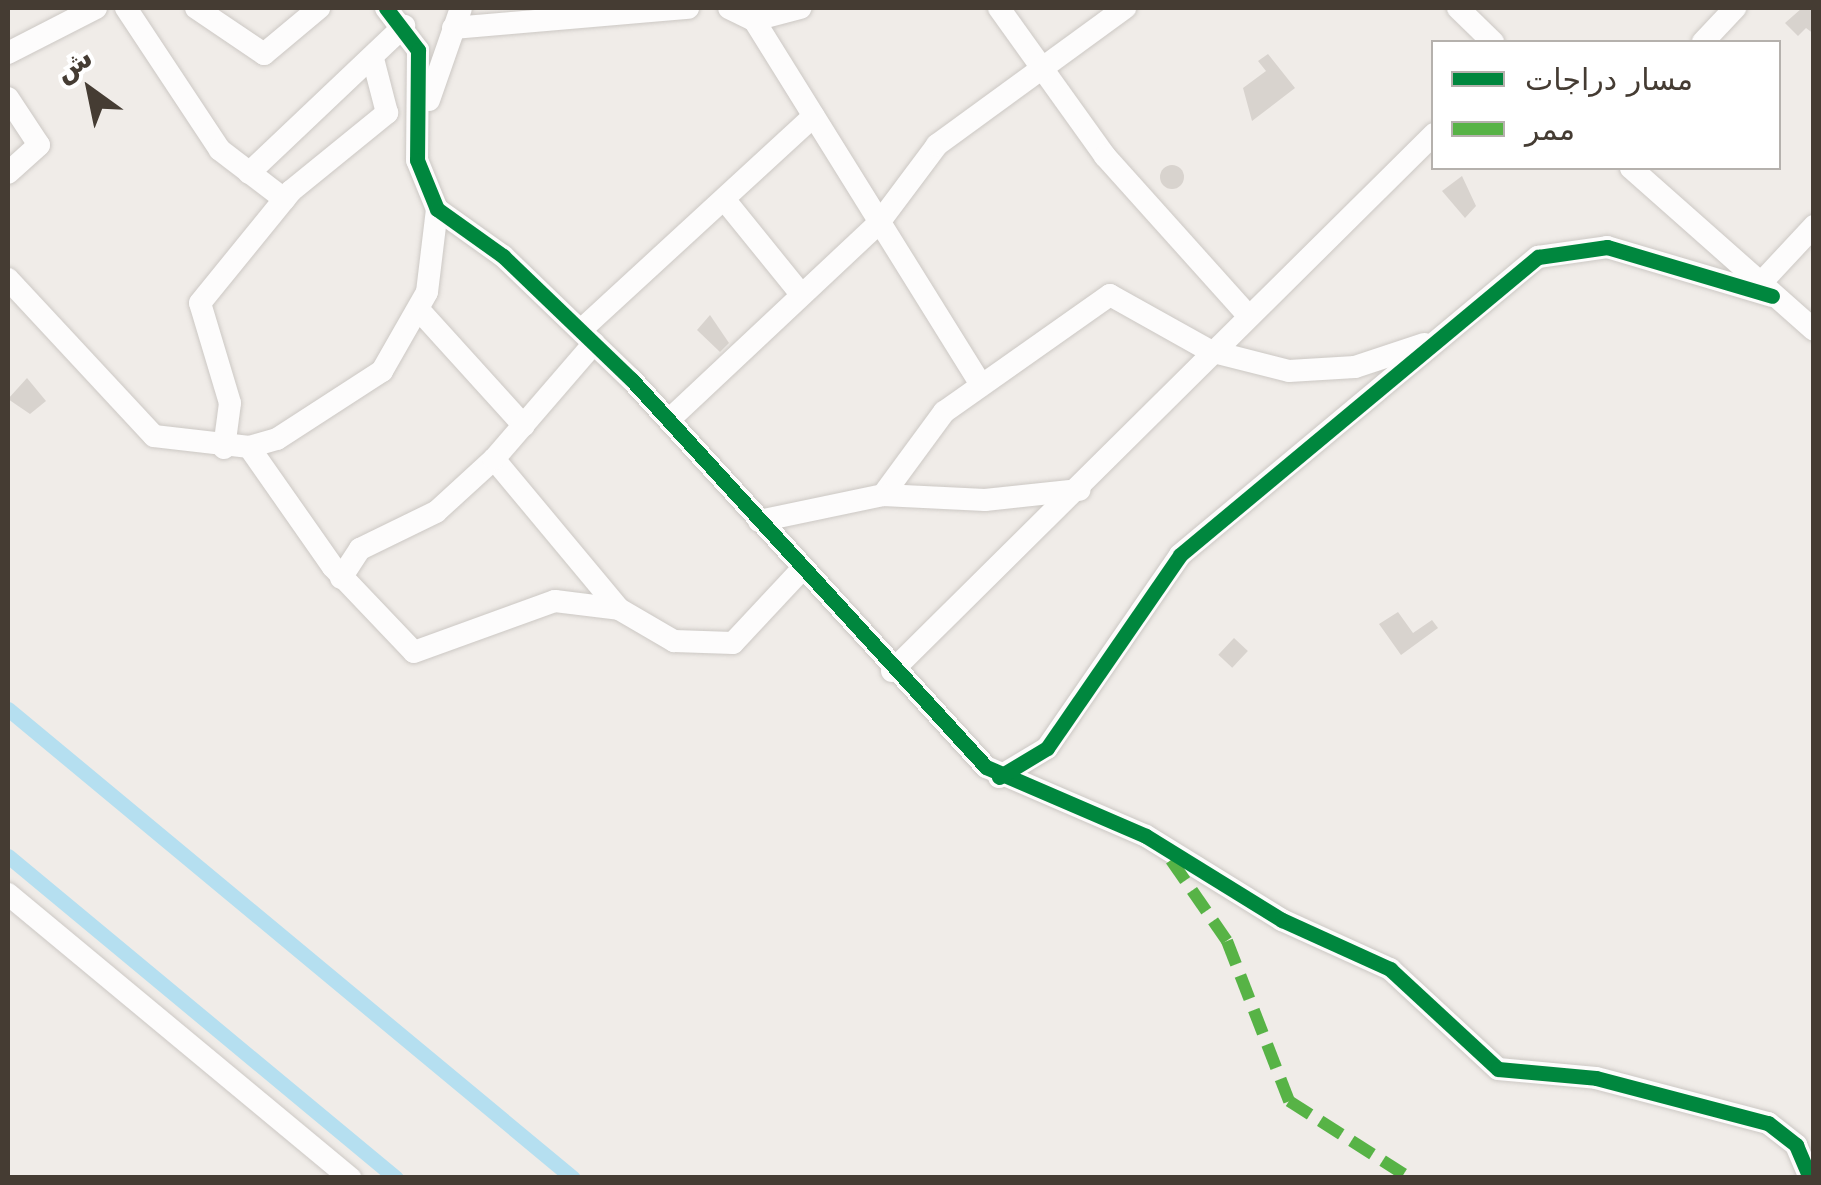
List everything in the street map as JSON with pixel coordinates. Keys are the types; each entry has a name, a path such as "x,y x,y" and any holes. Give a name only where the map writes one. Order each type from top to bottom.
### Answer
{"street":[{"path":"8,53 96,8"},
{"path":"126,8 212,139 284,198"},
{"path":"196,8 264,54 318,8"},
{"path":"386,8 404,26 418,50 423,117"},
{"path":"482,26 500,8"},
{"path":"8,279 154,436 224,448 250,447 374,377 419,310 434,271 437,209 417,160 423,117 457,18 482,26 688,8"},
{"path":"729,8 754,20 878,224 982,384"},
{"path":"754,20 800,8"},
{"path":"999,8 1046,65 1105,156 1246,313"},
{"path":"670,420 878,224 937,145 1125,8"},
{"path":"1458,8 1491,40"},
{"path":"1705,40 1735,8"},
{"path":"250,174 404,26"},
{"path":"224,448 230,403 198,311 284,198 387,113 373,58"},
{"path":"8,98 39,152 8,172"},
{"path":"341,578 360,550 436,512 494,459 524,426 587,337 728,204 814,116"},
{"path":"892,671 1079,490 1246,313 1431,137"},
{"path":"1634,170 1814,330"},
{"path":"728,204 801,294"},
{"path":"437,209 587,337 670,420 892,671 999,777 1146,836 1282,920 1390,969 1498,1070 1596,1078 1768,1123 1796,1145 1810,1178"},
{"path":"1766,290 1814,226"},
{"path":"999,777 1047,748 1180,555 1434,341 1490,288 1575,246 1640,255 1766,290"},
{"path":"883,495 922,434 982,384 1110,295 1210,351 1289,371 1355,366 1434,341"},
{"path":"419,310 524,426"},
{"path":"250,447 341,578 404,644 426,654 556,600 620,609"},
{"path":"494,459 620,609 674,641 720,647 753,630 802,569"},
{"path":"759,521 883,495 985,500 1079,490"},
{"path":"8,894 350,1178"}],"building":[{"path":"1802,8 1814,8 1814,34 1806,28 1798,36 1785,23"},
{"path":"1268,54 1295,88 1252,121 1243,88 1266,71 1258,61"},
{"path":"1167,165 1177,165 1184,177 1177,189 1167,189 1160,182 1160,172"},
{"path":"1462,176 1476,206 1465,218 1442,191"},
{"path":"710,315 729,343 720,352 697,330"},
{"path":"27,378 46,401 30,414 8,399"},
{"path":"1398,612 1413,633 1432,620 1438,628 1401,655 1379,624"},
{"path":"1234,638 1248,651 1232,668 1218,655"}],"waterway":[{"path":"8,709 573,1178"},
{"path":"8,856 396,1178"}],"marked path":[{"path":"1171,860 1227,941 1289,1101 1410,1178"}],"cycle path":[{"path":"386,8 418,50 417,160 437,209 503,256 631,379 986,767 1146,836 1282,920 1390,969 1498,1069 1596,1078 1768,1123 1796,1145 1810,1178"},
{"path":"999,777 1047,748 1180,555 1538,257 1607,247 1772,296"}]}
